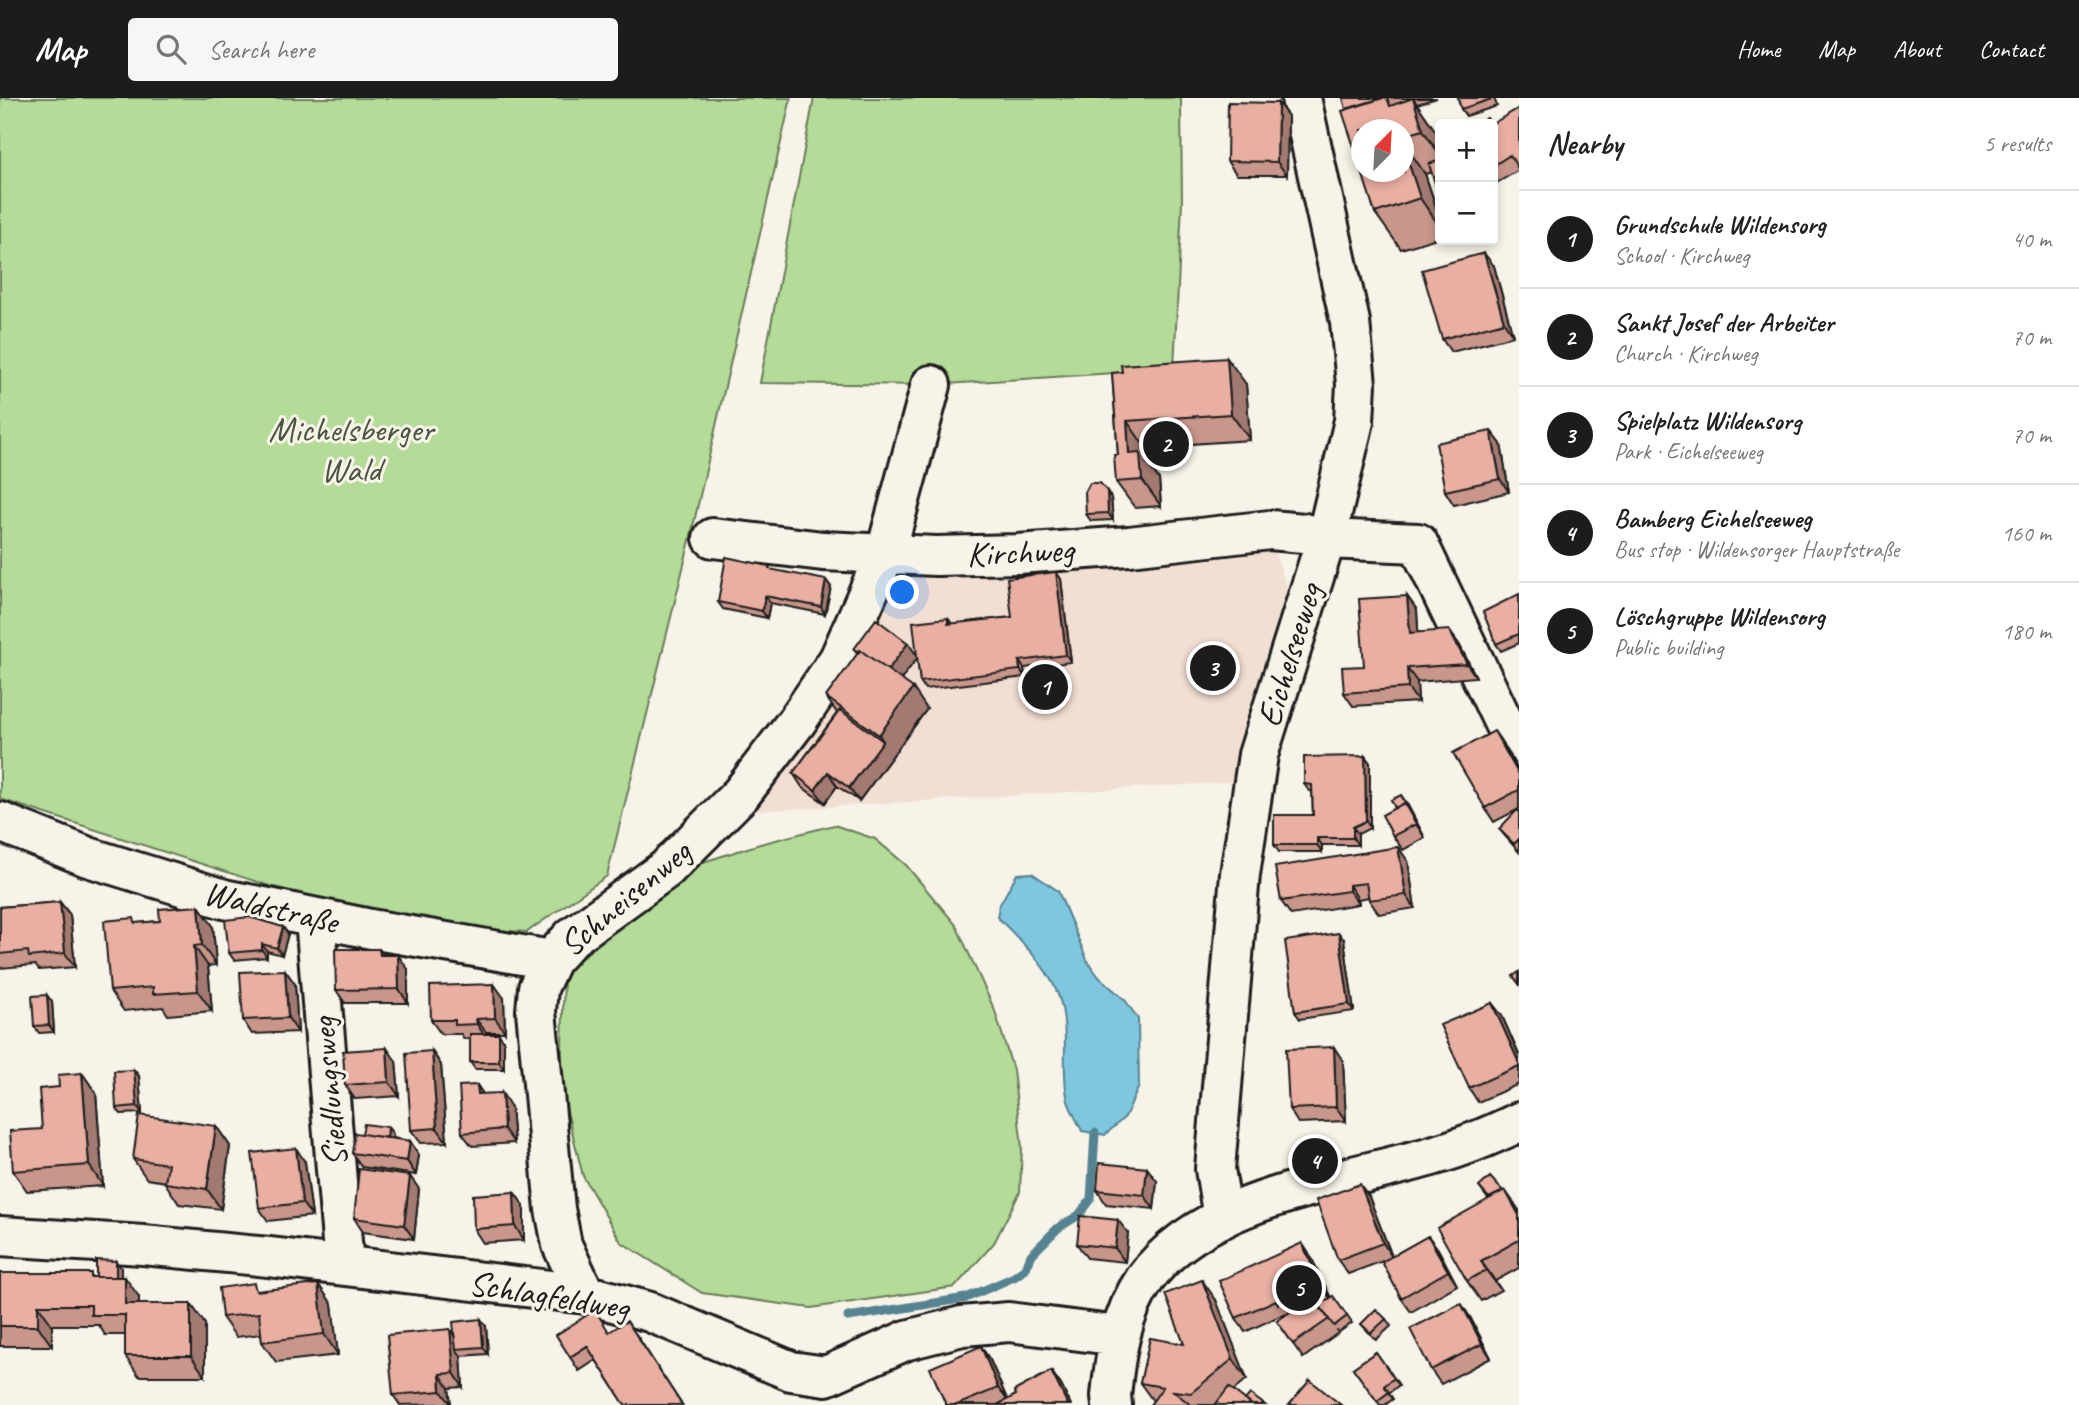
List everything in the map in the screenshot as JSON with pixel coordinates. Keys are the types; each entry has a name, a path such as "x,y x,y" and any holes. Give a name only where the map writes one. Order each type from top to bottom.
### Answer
{"street":[{"name":"Eichelseeweg","path":"1223,1218 1215,1169 1242,861 1258,755 1326,539 1354,421 1356,384 1350,322 1301,98"},
{"name":"Schneisenweg","path":"585,1294 562,1244 554,1196 536,1011 538,988 551,960 572,937 666,869 741,794 797,721 839,660 886,552 931,385"},
{"name":"Kirchweg","path":"713,538 822,551 936,556 1018,554 1269,530 1304,533 1326,539 1418,543 1519,755"},
{"name":"Waldstraße","path":"0,821 113,865 224,899 315,919 551,960"},
{"name":"Siedlungsweg","path":"315,919 344,1265"},
{"path":"1112,1405 1119,1336 1133,1301 1152,1272 1180,1244 1223,1218 1318,1186 1434,1156 1519,1122"},
{"name":"Schlagfeldweg","path":"0,1236 143,1245 344,1265 585,1294 650,1312 791,1371 826,1376"},
{"path":"801,1405 826,1376 907,1340 962,1326 1009,1322 1119,1336"}],"shaded area":[{"path":"1273,547 1287,587 1238,745 1234,782 743,812 891,571"}],"green space":[{"name":"Michelsberger Wald","path":"0,98 791,98 689,544 607,876 527,932 437,927 270,886 0,799"},
{"path":"814,98 1181,98 1182,203 1174,369 931,385 760,383"},
{"path":"834,825 875,839 906,865 956,925 995,1011 1013,1070 1022,1147 1020,1192 994,1243 955,1287 811,1308 702,1293 621,1242 583,1176 561,1087 564,972 697,864"}],"water":[{"path":"1032,873 1058,891 1088,962 1099,977 1125,1000 1138,1019 1139,1086 1125,1117 1105,1135 1082,1131 1068,1101 1063,1014 1054,986 1038,961 997,917 999,906 1017,874"}],"building":[{"path":"1343,98 1382,98 1346,109"},
{"path":"1383,98 1387,98 1390,106 1413,98 1423,130 1414,133 1414,119 1351,119 1351,138 1342,111"},
{"path":"1458,98 1491,98 1492,99 1461,109"},
{"path":"1228,102 1278,103 1277,162 1227,161"},
{"path":"1519,108 1517,167 1510,155 1498,163 1498,120"},
{"path":"1435,162 1435,183 1429,164"},
{"path":"1414,180 1420,198 1375,213 1365,182 1414,182"},
{"path":"1484,253 1504,322 1442,339 1422,270"},
{"path":"1227,358 1231,414 1127,421 1129,454 1140,453 1142,480 1116,482 1114,455 1118,455 1112,373 1122,372 1121,365"},
{"path":"1491,431 1500,479 1445,491 1436,443"},
{"path":"1090,483 1100,483 1107,491 1108,513 1086,514 1085,492"},
{"path":"726,557 826,580 821,607 765,596 762,611 718,602"},
{"path":"1056,572 1066,655 1019,661 1020,670 920,682 913,622 948,618 948,624 1012,617 1007,578"},
{"path":"1519,594 1519,634 1496,644 1483,612"},
{"path":"1407,596 1410,633 1449,630 1467,664 1407,668 1408,688 1344,693 1342,667 1364,666 1359,599"},
{"path":"876,619 908,643 888,670 860,650 859,652 854,649"},
{"path":"860,650 913,688 879,735 826,697"},
{"path":"840,710 883,741 849,788 828,772 815,790 793,773"},
{"path":"1494,731 1519,775 1519,790 1485,808 1453,753"},
{"path":"1365,756 1366,821 1353,827 1353,838 1317,838 1317,845 1274,845 1274,815 1313,815 1312,785 1304,784 1304,757"},
{"path":"1401,795 1409,810 1404,803 1395,808 1391,800"},
{"path":"1404,803 1416,824 1393,836 1382,815"},
{"path":"1517,810 1519,839 1514,844 1499,829"},
{"path":"1398,847 1406,895 1369,900 1366,883 1349,885 1349,891 1281,901 1275,867"},
{"path":"60,902 65,953 29,957 28,951 0,954 0,907"},
{"path":"199,906 202,945 194,946 198,991 153,994 153,987 110,991 104,921 134,918 135,923 160,921 159,909"},
{"path":"249,917 283,927 277,948 262,944 262,950 229,953 225,920"},
{"path":"1339,933 1349,1004 1295,1012 1285,941"},
{"path":"335,949 379,949 380,955 398,955 399,989 336,990"},
{"path":"285,970 288,1018 243,1020 240,972"},
{"path":"1519,972 1519,984 1513,976"},
{"path":"494,984 495,1018 476,1019 477,1024 455,1025 455,1020 431,1020 430,986"},
{"path":"47,995 49,1025 34,1026 32,996"},
{"path":"1492,1003 1519,1066 1469,1088 1440,1025"},
{"path":"470,1034 499,1034 499,1062 470,1062"},
{"path":"1334,1047 1336,1107 1289,1109 1286,1049"},
{"path":"387,1048 389,1082 345,1085 343,1051"},
{"path":"432,1051 437,1128 411,1130 406,1053"},
{"path":"134,1070 137,1106 116,1108 114,1071"},
{"path":"82,1073 89,1165 13,1171 10,1131 42,1129 39,1089 59,1087 58,1075"},
{"path":"477,1085 478,1094 502,1093 504,1129 462,1133 459,1086"},
{"path":"139,1115 216,1126 207,1189 165,1183 168,1164 133,1159"},
{"path":"364,1124 388,1127 387,1138 362,1134"},
{"path":"355,1133 410,1141 407,1161 352,1153"},
{"path":"296,1148 302,1203 259,1208 252,1153"},
{"path":"1099,1163 1147,1168 1144,1195 1097,1190"},
{"path":"359,1169 410,1176 404,1225 354,1218"},
{"path":"1490,1177 1503,1191 1489,1198 1479,1187"},
{"path":"1360,1184 1383,1243 1338,1260 1316,1200"},
{"path":"1505,1190 1519,1215 1519,1240 1481,1261 1486,1270 1467,1281 1437,1228"},
{"path":"514,1192 515,1226 474,1229 473,1195"},
{"path":"1080,1216 1118,1220 1115,1248 1077,1244"},
{"path":"1428,1236 1448,1271 1401,1298 1382,1262"},
{"path":"1302,1243 1321,1285 1278,1304 1276,1300 1236,1318 1219,1281"},
{"path":"96,1260 116,1261 116,1277 96,1277"},
{"path":"0,1273 91,1273 91,1277 125,1277 125,1304 191,1304 191,1356 125,1356 125,1315 91,1315 91,1305 38,1305 38,1326 0,1326"},
{"path":"1202,1280 1233,1359 1191,1393 1173,1391 1191,1405 1150,1405 1163,1387 1140,1383 1150,1338 1184,1344 1165,1294"},
{"path":"254,1283 256,1291 318,1284 324,1334 262,1342 259,1313 222,1317 219,1288"},
{"path":"1313,1296 1329,1319 1293,1344 1277,1321"},
{"path":"1333,1296 1347,1316 1334,1326 1319,1306"},
{"path":"1461,1303 1482,1344 1431,1370 1410,1329"},
{"path":"1376,1309 1386,1319 1371,1333 1361,1324"},
{"path":"595,1310 609,1332 627,1321 682,1405 625,1405 587,1346 570,1357 556,1335"},
{"path":"481,1319 483,1347 456,1349 453,1322"},
{"path":"450,1329 454,1373 440,1374 441,1391 393,1395 387,1335"},
{"path":"981,1346 998,1388 957,1405 946,1405 930,1368"},
{"path":"1376,1352 1394,1378 1384,1386 1389,1392 1377,1401 1353,1368"},
{"path":"1051,1371 1068,1405 997,1405 1016,1395 1014,1391"},
{"path":"1310,1380 1341,1405 1289,1405"},
{"path":"1229,1387 1252,1405 1215,1405"},
{"path":"1250,1394 1265,1405 1252,1405 1245,1400"}],"waterway":[{"path":"848,1317 966,1298 1014,1277 1025,1269 1031,1255 1058,1228 1079,1215 1091,1199 1095,1133"}],"place":[{"name":"Sankt Josef der Arbeiter","path":"1166,444"},
{"name":"Spielplatz Wildensorg","path":"1213,668"},
{"name":"Grundschule Wildensorg","path":"1045,687"},
{"name":"Bamberg Eichelseeweg","path":"1315,1161"},
{"name":"Löschgruppe Wildensorg","path":"1299,1288"}]}
